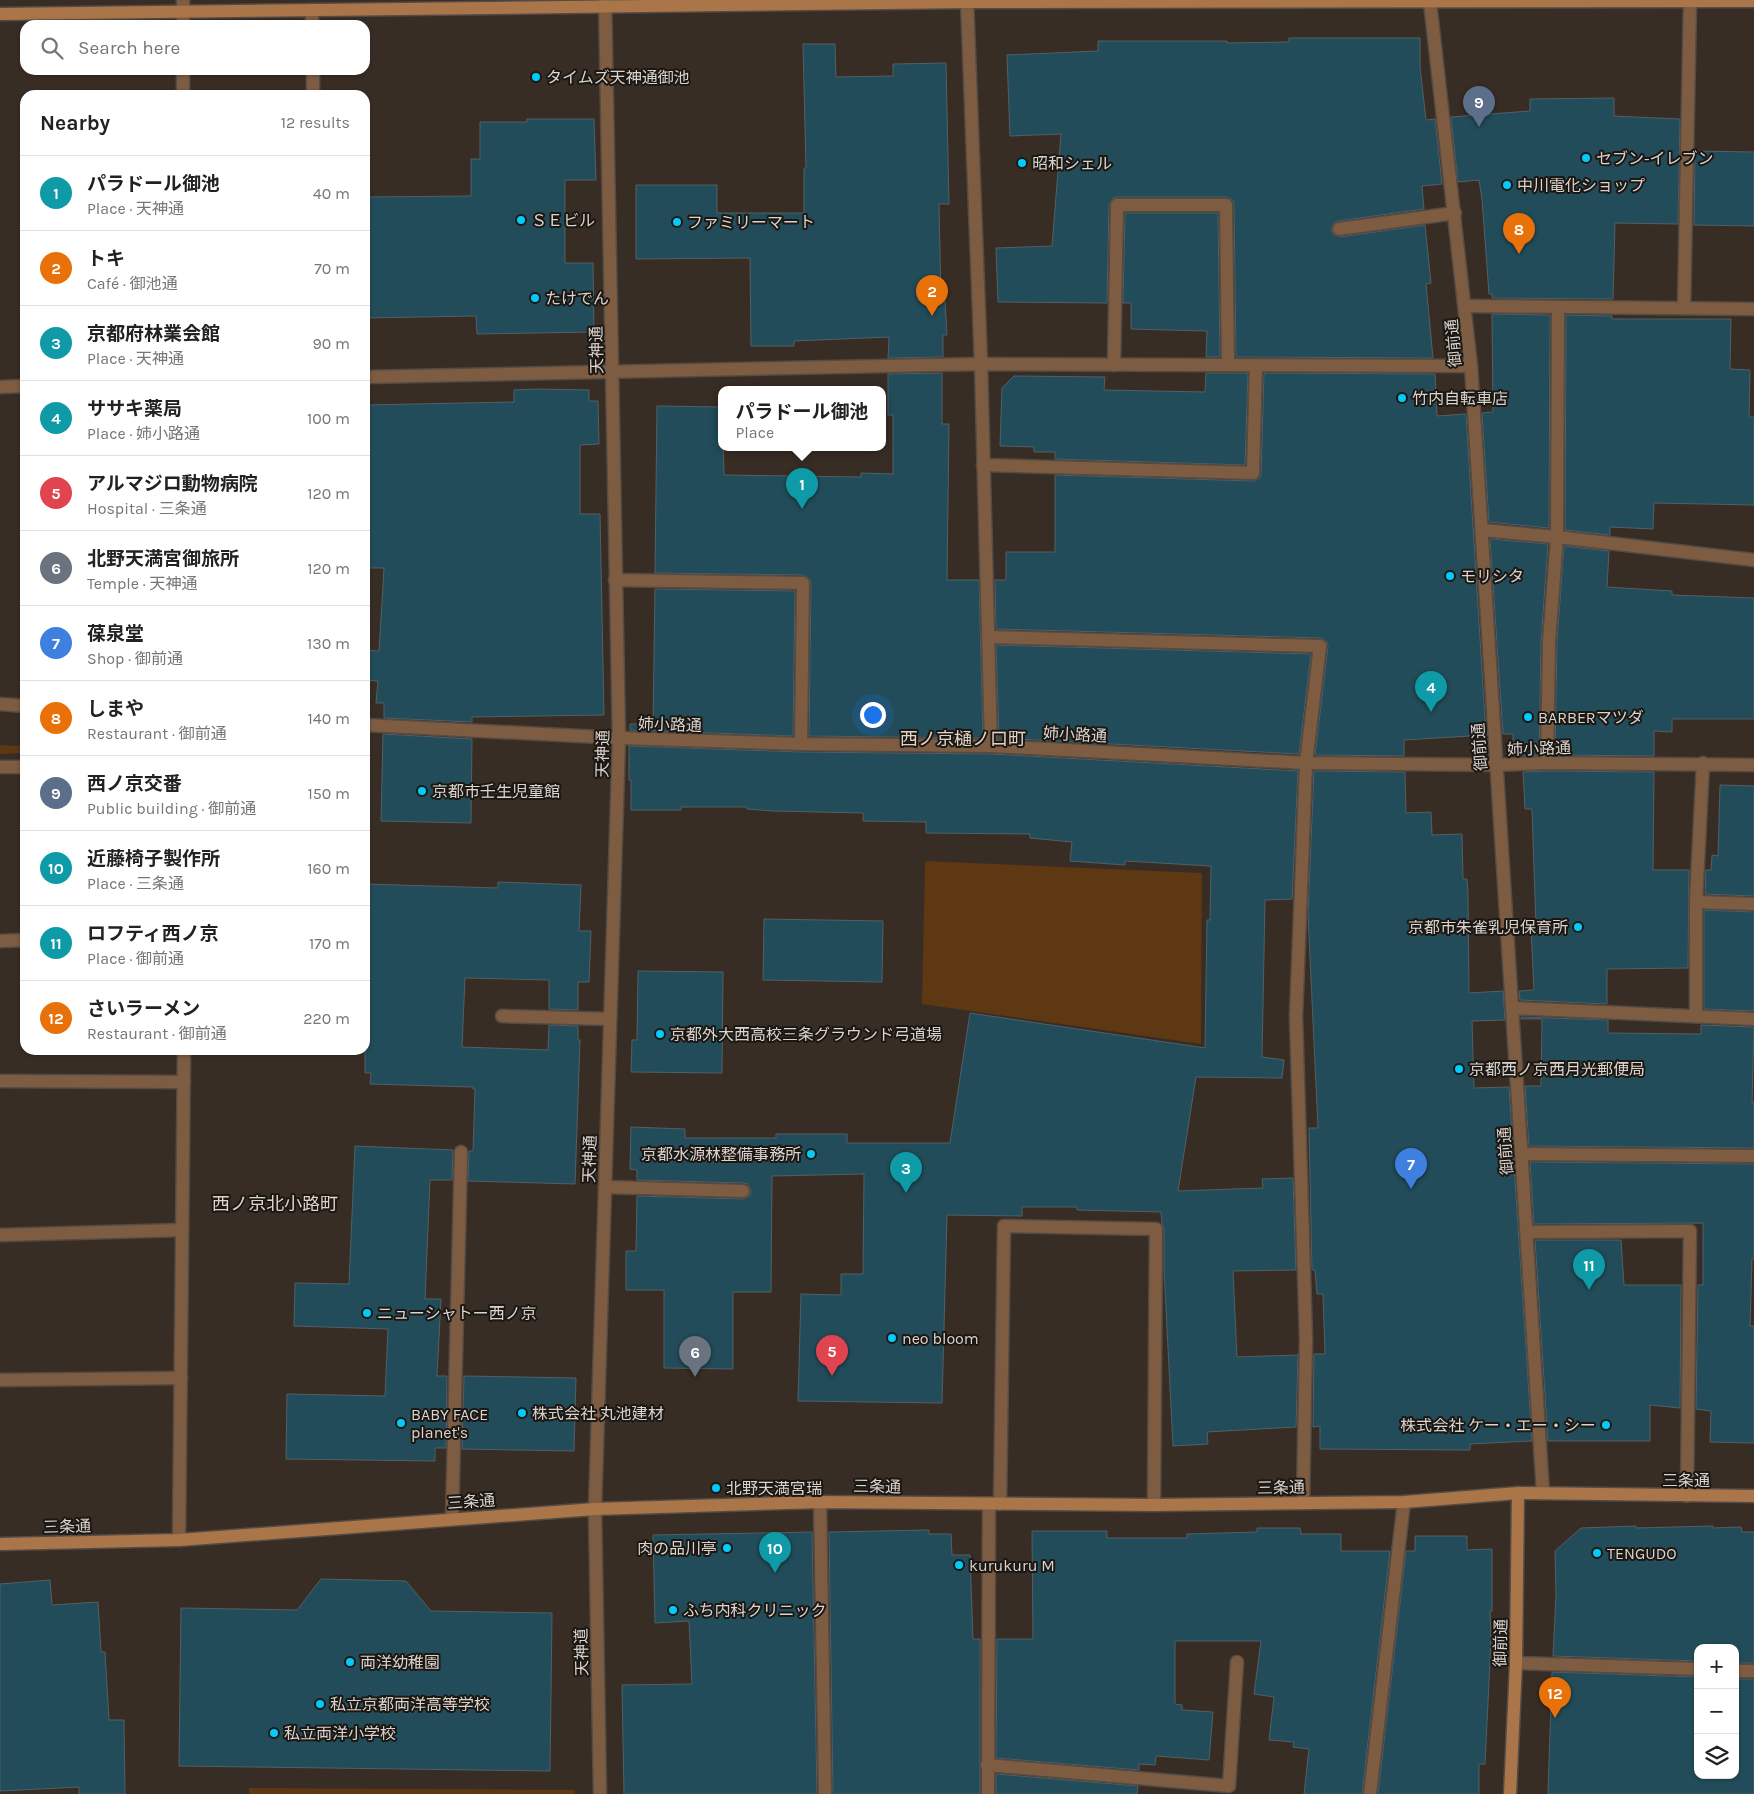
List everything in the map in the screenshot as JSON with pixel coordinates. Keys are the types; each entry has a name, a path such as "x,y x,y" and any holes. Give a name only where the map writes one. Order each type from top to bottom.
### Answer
{"street":[{"path":"967,1 981,364 991,746"},
{"name":"御前通","path":"1430,1 1466,306 1471,366 1543,1493"},
{"path":"0,14 183,6 312,10 605,3 1754,1"},
{"path":"1684,308 1690,2"},
{"name":"天神通","path":"595,1508 619,738 605,3"},
{"path":"183,6 183,20"},
{"path":"312,10 312,20"},
{"path":"183,75 183,90"},
{"path":"313,75 313,90"},
{"path":"1114,365 1117,206 1186,205 1226,205 1228,364"},
{"path":"1339,229 1454,213"},
{"path":"1466,306 1754,309"},
{"path":"1547,763 1549,642 1557,536 1558,307"},
{"path":"370,377 981,364 1471,366"},
{"path":"983,465 1253,472 1256,365"},
{"path":"0,387 20,386"},
{"path":"1482,530 1557,536 1754,560"},
{"path":"615,580 803,584 801,744"},
{"path":"988,637 1320,646 1306,763 1296,1016 1306,1339 1303,1502"},
{"path":"0,704 20,706"},
{"name":"姉小路通","path":"370,725 619,738 801,744 991,746 1306,763 1497,765 1547,763 1754,764"},
{"path":"1696,1016 1696,902 1703,763"},
{"path":"0,768 20,767"},
{"path":"1696,902 1754,904"},
{"path":"0,941 20,940"},
{"path":"1512,1008 1754,1020"},
{"path":"502,1016 610,1020"},
{"path":"179,1540 184,1055"},
{"path":"0,1081 184,1082"},
{"path":"452,1519 461,1152"},
{"path":"1521,1154 1754,1156"},
{"path":"605,1187 743,1191"},
{"path":"988,1794 994,1504 1004,1226 1156,1229 1154,1505"},
{"path":"0,1235 182,1230"},
{"path":"1527,1232 1690,1231 1687,1496"},
{"path":"0,1380 181,1378"},
{"name":"御前通","path":"1510,1794 1516,1663 1518,1493"},
{"name":"三条通","path":"0,1544 179,1540 595,1508 820,1502 1154,1505 1404,1502 1518,1493 1754,1496"},
{"path":"820,1502 825,1794"},
{"path":"1370,1794 1404,1502"},
{"name":"天神道","path":"595,1508 600,1794"},
{"path":"988,1765 1229,1786 1237,1662"},
{"path":"1516,1663 1694,1669"},
{"path":"1739,1671 1754,1671"}],"shaded area":[{"path":"0,745 20,746 20,753 0,754"},
{"path":"925,861 1202,873 1201,1044 922,1004"},
{"path":"249,1788 575,1790 575,1794 249,1794"}],"building":[{"path":"1289,38 1420,38 1420,67 1426,120 1435,119 1442,184 1422,186 1424,209 1338,221 1334,223 1331,230 1333,234 1340,237 1425,225 1431,283 1426,284 1433,358 1236,357 1234,205 1233,200 1226,197 1113,198 1109,205 1107,303 998,302 996,248 1052,246 1061,134 1010,136 1007,55 1098,51 1098,41 1227,41 1227,43 1289,42"},
{"path":"803,44 835,44 836,77 893,76 893,64 946,63 949,204 939,204 941,301 945,301 947,335 943,335 943,357 888,358 889,337 794,341 794,346 751,346 750,258 636,259 636,185 717,185 717,213 804,213 804,168 806,168"},
{"path":"1614,98 1614,116 1680,119 1678,224 1615,223 1613,299 1492,298 1492,294 1489,294 1479,180 1458,182 1451,117 1530,111 1530,99"},
{"path":"527,119 594,119 596,180 565,180 565,263 593,263 594,332 477,334 476,316 370,318 370,197 471,196 471,159 480,159 480,122 527,122"},
{"path":"1695,151 1754,152 1754,226 1694,225"},
{"path":"1125,213 1218,213 1220,357 1206,357 1207,331 1131,329 1131,303 1123,303"},
{"path":"1492,314 1550,315 1549,528 1489,522 1482,413 1493,412"},
{"path":"1566,315 1612,316 1612,319 1731,319 1730,369 1750,370 1749,417 1754,417 1754,505 1654,503 1653,529 1610,527 1610,535 1565,530"},
{"path":"942,373 942,424 949,424 947,580 979,580 983,738 809,736 810,579 803,575 655,573 657,406 718,407 718,451 723,451 724,475 861,477 861,473 893,474 893,415 888,415 888,374"},
{"path":"1206,373 1248,373 1245,465 1055,459 1055,452 1034,452 1034,447 1000,446 1002,388 1014,376 1105,377 1104,390 1205,392"},
{"path":"1264,373 1435,374 1437,416 1466,414 1486,735 1404,740 1404,756 1315,755 1328,647 1327,642 1321,638 996,629 995,580 1006,580 1006,552 1055,552 1055,475 1253,481 1260,478"},
{"path":"514,390 589,390 589,401 598,401 599,444 580,445 580,514 600,514 604,715 472,717 472,722 384,718 384,703 376,703 378,681 370,680 370,650 379,651 384,568 370,568 370,405 514,402"},
{"path":"1490,539 1548,544 1541,642 1539,755 1523,756 1522,748 1513,748 1513,734 1503,734"},
{"path":"1564,546 1609,551 1607,587 1672,591 1672,595 1754,598 1754,719 1672,719 1672,732 1654,731 1654,756 1555,755 1557,642"},
{"path":"655,589 795,591 793,736 630,730 630,724 653,724"},
{"path":"996,645 1311,654 1299,754 999,738"},
{"path":"383,734 472,739 471,823 381,821"},
{"path":"629,746 801,752 991,754 1298,771 1292,899 1265,900 1262,1057 1284,1060 1282,1078 1196,1077 1178,1191 1263,1188 1262,1179 1293,1178 1296,1270 1233,1271 1237,1357 1298,1355 1296,1427 1207,1432 1208,1444 1173,1446 1164,1269 1164,1229 1161,1212 1077,1210 1077,1207 1022,1207 1022,1216 947,1215 942,1403 798,1401 801,1294 841,1295 841,1274 863,1274 864,1174 772,1176 771,1292 733,1292 733,1369 664,1368 664,1290 626,1290 626,1251 636,1251 637,1196 743,1199 750,1196 751,1191 748,1184 743,1183 637,1180 637,1170 630,1169 631,1127 685,1129 685,1138 776,1138 776,1134 847,1134 847,1143 950,1143 970,1013 1205,1048 1207,920 1210,920 1211,866 1125,861 1125,865 1070,861 1072,842 1030,838 1030,834 926,833 926,822 863,821 863,813 773,811 747,809 747,807 681,807 681,810 631,810"},
{"path":"1314,771 1405,772 1406,813 1431,812 1432,835 1462,834 1463,879 1467,879 1468,893 1469,993 1503,991 1505,1020 1472,1021 1474,1088 1509,1087 1532,1441 1470,1444 1470,1450 1320,1449 1320,1426 1313,1427 1314,1354 1325,1354 1323,1294 1317,1294 1315,1270 1312,1270 1309,1128 1318,1128 1308,914"},
{"path":"1523,772 1654,772 1653,870 1689,870 1688,968 1607,969 1607,1004 1520,1000 1519,991 1534,990 1531,927 1536,927 1532,809 1525,809"},
{"path":"1720,785 1754,786 1754,896 1705,894 1706,870 1711,870 1712,855 1718,856"},
{"path":"498,882 581,885 579,931 591,931 589,982 578,982 578,1010 549,1009 549,980 465,978 462,1047 548,1050 549,1025 578,1026 578,1040 580,1040 575,1184 468,1181 469,1151 473,1151 475,1089 473,1087 370,1084 371,1073 365,1073 365,1055 370,1055 370,884 498,888"},
{"path":"1704,910 1754,912 1754,1011 1704,1009"},
{"path":"764,919 883,921 882,982 763,980"},
{"path":"638,971 723,972 722,1073 631,1072 632,1040 637,1040"},
{"path":"1521,1017 1608,1020 1608,1033 1701,1034 1701,1025 1754,1027 1752,1102 1754,1102 1754,1148 1529,1146 1525,1086 1541,1086 1542,1019 1521,1019"},
{"name":"ニューシャトー西ノ京","path":"355,1146 453,1150 452,1180 430,1180 425,1299 441,1299 437,1376 447,1376 446,1448 435,1448 435,1461 286,1459 287,1394 385,1396 388,1329 294,1326 295,1283 349,1284"},
{"path":"1530,1162 1754,1164 1754,1259 1752,1259 1750,1326 1754,1326 1754,1443 1710,1442 1711,1411 1696,1409 1698,1285 1703,1285 1703,1223 1534,1224"},
{"path":"1535,1240 1621,1240 1624,1285 1681,1285 1680,1408 1650,1405 1650,1441 1548,1441"},
{"name":"株式会社 丸池建材","path":"464,1376 576,1378 574,1451 462,1449"},
{"path":"1713,1526 1713,1528 1741,1527 1742,1532 1754,1532 1754,1663 1739,1663 1739,1644 1694,1644 1694,1661 1553,1656 1556,1596 1555,1551 1581,1528"},
{"path":"1257,1528 1300,1528 1301,1534 1341,1534 1341,1551 1390,1551 1362,1794 1304,1794 1309,1749 1293,1747 1294,1742 1269,1740 1274,1697 1254,1694 1261,1641 1175,1641 1175,1704 1182,1705 1182,1710 1213,1712 1209,1760 1156,1756 1155,1765 1139,1764 1139,1770 996,1758 997,1639 1033,1639 1032,1531 1107,1531 1107,1538 1187,1538 1187,1534 1257,1532"},
{"path":"929,1530 929,1534 951,1534 952,1555 970,1555 973,1639 980,1639 980,1794 833,1794 829,1532"},
{"path":"812,1532 817,1794 624,1794 622,1685 692,1684 689,1621 655,1623 653,1535"},
{"path":"1415,1536 1467,1536 1467,1550 1492,1549 1492,1611 1490,1611 1491,1640 1485,1764 1479,1764 1479,1794 1378,1794 1406,1551 1415,1551"},
{"path":"321,1579 406,1581 431,1611 552,1613 550,1771 179,1766 181,1608 297,1610"},
{"path":"50,1580 52,1605 98,1602 101,1652 105,1652 109,1720 124,1720 125,1794 79,1794 79,1787 0,1791 0,1584"},
{"path":"1552,1672 1694,1677 1694,1779 1739,1779 1739,1679 1754,1679 1754,1794 1548,1794"},
{"path":"996,1774 1138,1786 1137,1794 996,1794"}],"place":[{"name":"タイムズ天神通御池","path":"536,77"},
{"name":"西ノ京交番","path":"1479,127"},
{"name":"セブン-イレブン","path":"1586,158"},
{"name":"昭和シェル","path":"1022,163"},
{"name":"中川電化ショップ","path":"1507,185"},
{"name":"ＳＥビル","path":"521,220"},
{"name":"ファミリーマート","path":"677,222"},
{"name":"しまや","path":"1519,254"},
{"name":"たけでん","path":"535,298"},
{"name":"トキ","path":"932,316"},
{"name":"竹内自転車店","path":"1402,398"},
{"name":"パラドール御池","path":"802,509"},
{"name":"モリシタ","path":"1450,576"},
{"name":"ササキ薬局","path":"1431,712"},
{"name":"BARBERマツダ","path":"1528,717"},
{"name":"京都市壬生児童館","path":"422,791"},
{"name":"京都市朱雀乳児保育所","path":"1578,927"},
{"name":"京都外大西高校三条グラウンド弓道場","path":"660,1034"},
{"name":"京都西ノ京西月光郵便局","path":"1459,1069"},
{"name":"京都水源林整備事務所","path":"811,1154"},
{"name":"葆泉堂","path":"1411,1189"},
{"name":"京都府林業会館","path":"906,1193"},
{"name":"ロフティ西ノ京","path":"1589,1290"},
{"name":"ニューシャトー西ノ京","path":"367,1313"},
{"name":"neo bloom","path":"892,1338"},
{"name":"アルマジロ動物病院","path":"832,1376"},
{"name":"北野天満宮御旅所","path":"695,1377"},
{"name":"株式会社 丸池建材","path":"522,1413"},
{"name":"BABY FACE planet's","path":"401,1423"},
{"name":"株式会社 ケー・エー・シー","path":"1606,1425"},
{"name":"北野天満宮瑞","path":"716,1488"},
{"name":"肉の品川亭","path":"727,1548"},
{"name":"TENGUDO","path":"1597,1553"},
{"name":"kurukuru M","path":"959,1565"},
{"name":"近藤椅子製作所","path":"775,1573"},
{"name":"ふち内科クリニック","path":"673,1610"},
{"name":"両洋幼稚園","path":"350,1662"},
{"name":"私立京都両洋高等学校","path":"320,1704"},
{"name":"さいラーメン","path":"1555,1718"},
{"name":"私立両洋小学校","path":"274,1733"}],"district":[{"name":"西ノ京樋ノ口町","path":"963,739"},
{"name":"西ノ京北小路町","path":"275,1204"}]}
